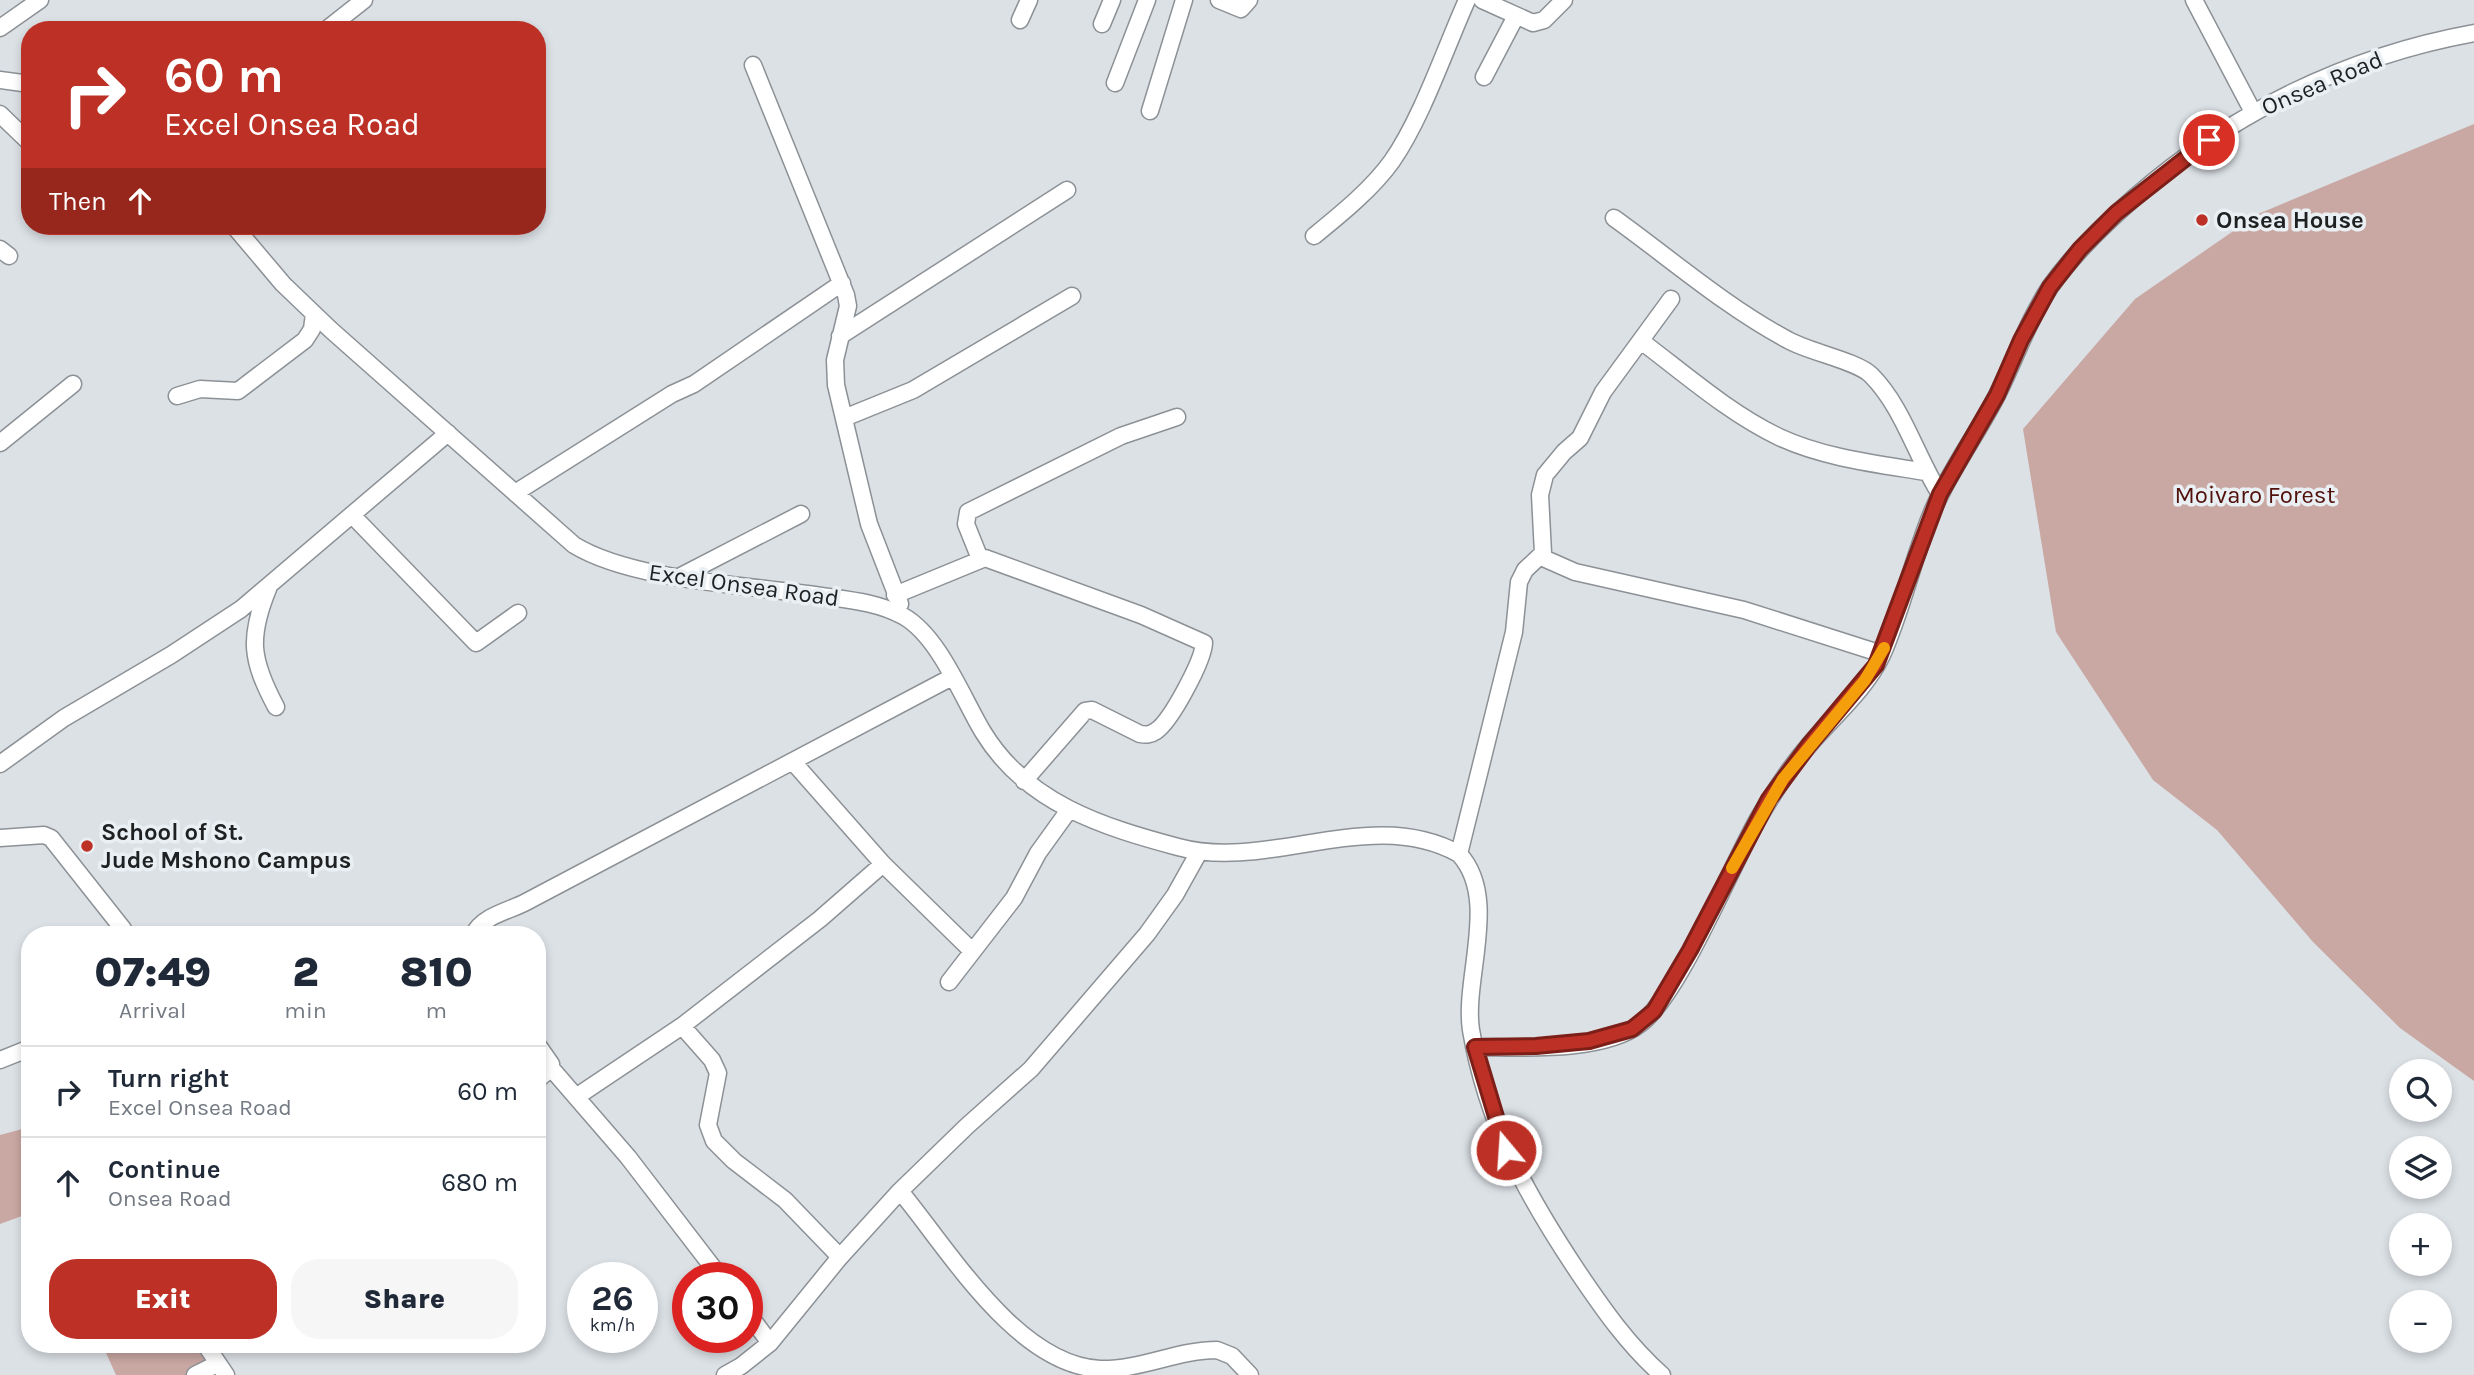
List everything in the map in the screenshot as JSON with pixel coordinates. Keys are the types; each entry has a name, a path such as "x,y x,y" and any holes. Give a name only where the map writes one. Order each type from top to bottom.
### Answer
{"street":[{"path":"0,29 40,0"},
{"path":"337,21 364,0"},
{"path":"1020,20 1029,0"},
{"path":"1102,24 1112,0"},
{"path":"1115,83 1147,0"},
{"path":"1150,111 1184,0"},
{"path":"1219,0 1241,9 1249,0"},
{"path":"1314,236 1342,214 1392,161 1419,110 1467,0"},
{"path":"1482,0 1516,16 1539,23 1563,0"},
{"path":"2194,0 2253,113"},
{"path":"1485,77 1516,16"},
{"name":"Onsea Road","path":"1940,494 1997,395 2043,299 2080,249 2116,213 2194,149 2287,94 2356,65 2418,46 2474,33"},
{"path":"753,65 842,283 848,306 840,335 836,373 844,418 869,524 905,617"},
{"path":"0,80 21,83"},
{"path":"0,114 21,134"},
{"path":"840,335 1067,190"},
{"path":"1475,1047 1536,1046 1589,1041 1623,1033 1647,1018 1675,979 1769,799 1809,745 1865,680 1882,654 1940,494 1926,472 1906,428 1868,372 1809,351 1769,329 1614,218"},
{"name":"Excel Onsea Road","path":"241,235 283,284 314,314 514,493 574,545 590,555 614,564 681,576 869,603 905,617 923,632 996,751 1024,781 1069,810 1115,828 1199,852 1232,855 1314,843 1390,836 1433,843 1459,854"},
{"path":"514,493 672,394 694,384 842,283"},
{"path":"844,418 913,390 1072,296"},
{"path":"1662,1375 1623,1335 1526,1192 1506,1150 1475,1047 1469,998 1478,953 1478,920 1472,878 1459,854 1511,645 1519,582 1525,570 1541,558 1544,548 1540,495 1545,475 1556,460 1580,438 1603,392 1671,299"},
{"path":"177,396 200,389 233,393 305,340 312,329 314,314"},
{"path":"1641,341 1721,400 1779,437 1855,460 1926,472"},
{"path":"0,443 73,384"},
{"path":"980,559 965,519 971,510 1121,436 1177,417"},
{"path":"0,764 64,718 220,623 269,586 448,433"},
{"path":"681,576 801,514"},
{"path":"352,515 476,643 518,613"},
{"path":"1541,558 1575,572 1744,610 1882,654"},
{"path":"895,595 980,559 992,560 1141,615 1204,643 1177,704 1159,729 1147,735 1140,734 1088,709 1081,713 1054,750 1024,781"},
{"path":"269,586 257,619 253,648 259,673 276,707"},
{"path":"479,926 482,922 794,763 952,677"},
{"path":"794,763 883,864 972,951"},
{"path":"949,982 1014,898 1038,853 1069,810"},
{"path":"0,838 44,835 51,838 121,926"},
{"path":"725,1375 745,1371 840,1257 900,1191 967,1126 1018,1083 1057,1040 1147,934 1175,895 1199,852"},
{"path":"576,1097 682,1026 820,919 883,864"},
{"path":"682,1026 712,1060 718,1073 708,1125 714,1141 734,1161 785,1200 840,1257"},
{"path":"0,1060 21,1052"},
{"path":"546,1055 551,1068 708,1262"},
{"path":"546,1072 551,1068"},
{"path":"900,1191 1004,1317 1028,1339 1055,1357 1101,1369 1217,1350 1232,1356 1250,1375"},
{"path":"763,1334 770,1343"},
{"path":"195,1375 222,1370 211,1353"}],"green space":[{"name":"Moivaro Forest","path":"2474,124 2474,1081 2452,1065 2452,1059 2443,1059 2400,1028 2313,942 2217,830 2153,780 2056,632 2023,429 2135,299 2258,214"},
{"path":"21,1129 21,1216 0,1224 0,1135"},
{"path":"106,1353 206,1353 211,1366 194,1375 116,1375"}],"slow traffic":[{"path":"1732,868 1769,799 1809,745 1865,680 1884,648"}],"place":[{"name":"Onsea House","path":"2202,220"},
{"name":"School of St. Jude Mshono Campus","path":"87,846"}],"route":[{"path":"1506,1150 1475,1047 1568,1044 1610,1037 1632,1029 1654,1011 1675,979 1769,799 1809,745 1876,665 1931,513 1949,475 1997,395 2035,311 2050,287 2080,249 2116,213 2163,173 2209,140"}]}
